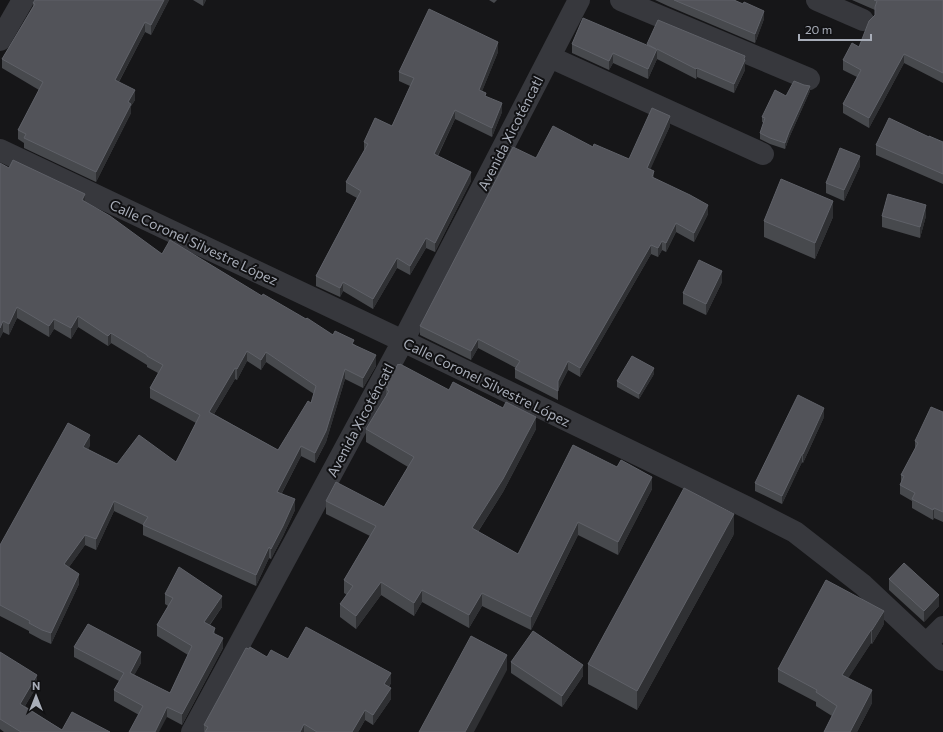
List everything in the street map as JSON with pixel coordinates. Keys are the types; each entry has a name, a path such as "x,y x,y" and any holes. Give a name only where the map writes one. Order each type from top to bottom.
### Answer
{"street":[{"path":"0,40 22,0"},
{"name":"Avenida Xicoténcatl","path":"192,732 403,341 579,0"},
{"path":"622,0 809,79"},
{"path":"817,0 863,20"},
{"path":"550,57 763,154"},
{"name":"Calle Coronel Silvestre López","path":"0,150 403,341 795,532 863,585 943,660"},
{"path":"926,644 943,627"}],"building":[{"path":"35,0 164,0 151,25 145,22 115,80 135,90 128,102 131,104 96,172 24,138 26,134 18,130 43,82 2,59 35,4 33,3"},
{"path":"674,0 734,0 743,4 744,2 764,11 755,34"},
{"path":"874,0 943,0 943,73 904,54 869,118 843,104 861,70 843,60 852,43 859,47 869,21 875,15 877,1"},
{"path":"429,9 498,42 479,90 486,93 485,96 502,103 492,128 455,110 434,154 471,172 435,243 426,238 410,266 397,258 373,299 343,282 340,288 316,276 361,191 346,182 368,144 364,142 375,118 392,126 414,78 399,72"},
{"path":"583,18 656,49 647,44 658,20 745,56 745,60 734,84 697,68 696,69 657,49 648,69 613,53 609,61 572,44"},
{"path":"794,81 810,86 785,143 760,133 765,118 762,117 775,90 786,96"},
{"path":"652,108 670,116 647,168 654,171 652,177 708,205 694,233 676,223 666,243 662,241 658,248 651,245 580,368 568,361 558,381 558,391 515,369 520,361 478,339 471,351 420,326 513,147 536,158 553,126 593,147 594,144 629,159"},
{"path":"889,118 943,142 943,174 876,145"},
{"path":"840,148 860,156 844,190 826,183"},
{"path":"13,160 85,194 82,200 110,216 162,254 170,240 262,296 263,294 306,319 307,318 333,335 335,331 354,340 352,344 376,355 363,378 345,369 326,431 315,453 301,446 277,492 295,499 283,526 271,549 269,547 256,575 143,525 148,517 114,501 96,539 85,535 64,564 79,574 51,633 29,623 30,621 0,605 0,545 68,423 90,435 83,447 117,464 139,435 176,462 200,415 150,388 163,365 111,333 108,336 78,316 71,328 54,319 49,326 17,307 9,324 3,321 0,328 0,163 9,168","holes":["247,351 261,360 266,352 316,386 311,403 308,401 278,450 209,412"]},
{"path":"781,179 833,201 815,243 764,221"},
{"path":"888,194 926,205 920,227 882,216"},
{"path":"699,260 722,271 706,304 683,293"},
{"path":"632,356 654,368 639,394 617,381"},
{"path":"398,364 449,390 453,382 503,408 506,402 536,417 503,479 472,528 518,554 573,445 617,467 621,460 652,477 618,542 578,522 531,617 482,593 469,615 422,590 414,603 381,582 356,616 340,604 353,586 344,580 376,526 326,501 336,482 384,507 414,457 366,429 389,391 386,387"},
{"path":"798,395 824,408 782,496 755,483"},
{"path":"931,407 943,412 943,512 934,508 933,510 912,499 915,493 900,485 904,476 901,475 918,443 915,441"},
{"path":"684,488 734,514 637,691 588,664"},
{"path":"904,563 939,595 924,611 889,579"},
{"path":"179,567 222,596 204,622 215,628 213,633 223,638 182,714 167,707 155,732 129,732 143,706 114,690 124,673 74,647 88,624 141,652 130,673 170,693 192,646 157,625 173,598 165,594"},
{"path":"826,580 884,611 842,675 872,690 850,732 824,732 837,706 816,692 817,690 778,669"},
{"path":"306,627 391,673 384,684 391,688 373,715 365,710 352,732 317,732 304,724 300,732 205,732 208,727 204,725 246,648 249,649 250,647 267,657 271,650 288,659"},
{"path":"533,631 583,665 562,696 511,662"},
{"path":"471,636 507,655 465,732 419,732"},
{"path":"0,652 37,675 20,704 62,730 72,712 110,732 21,732 0,719"}]}
